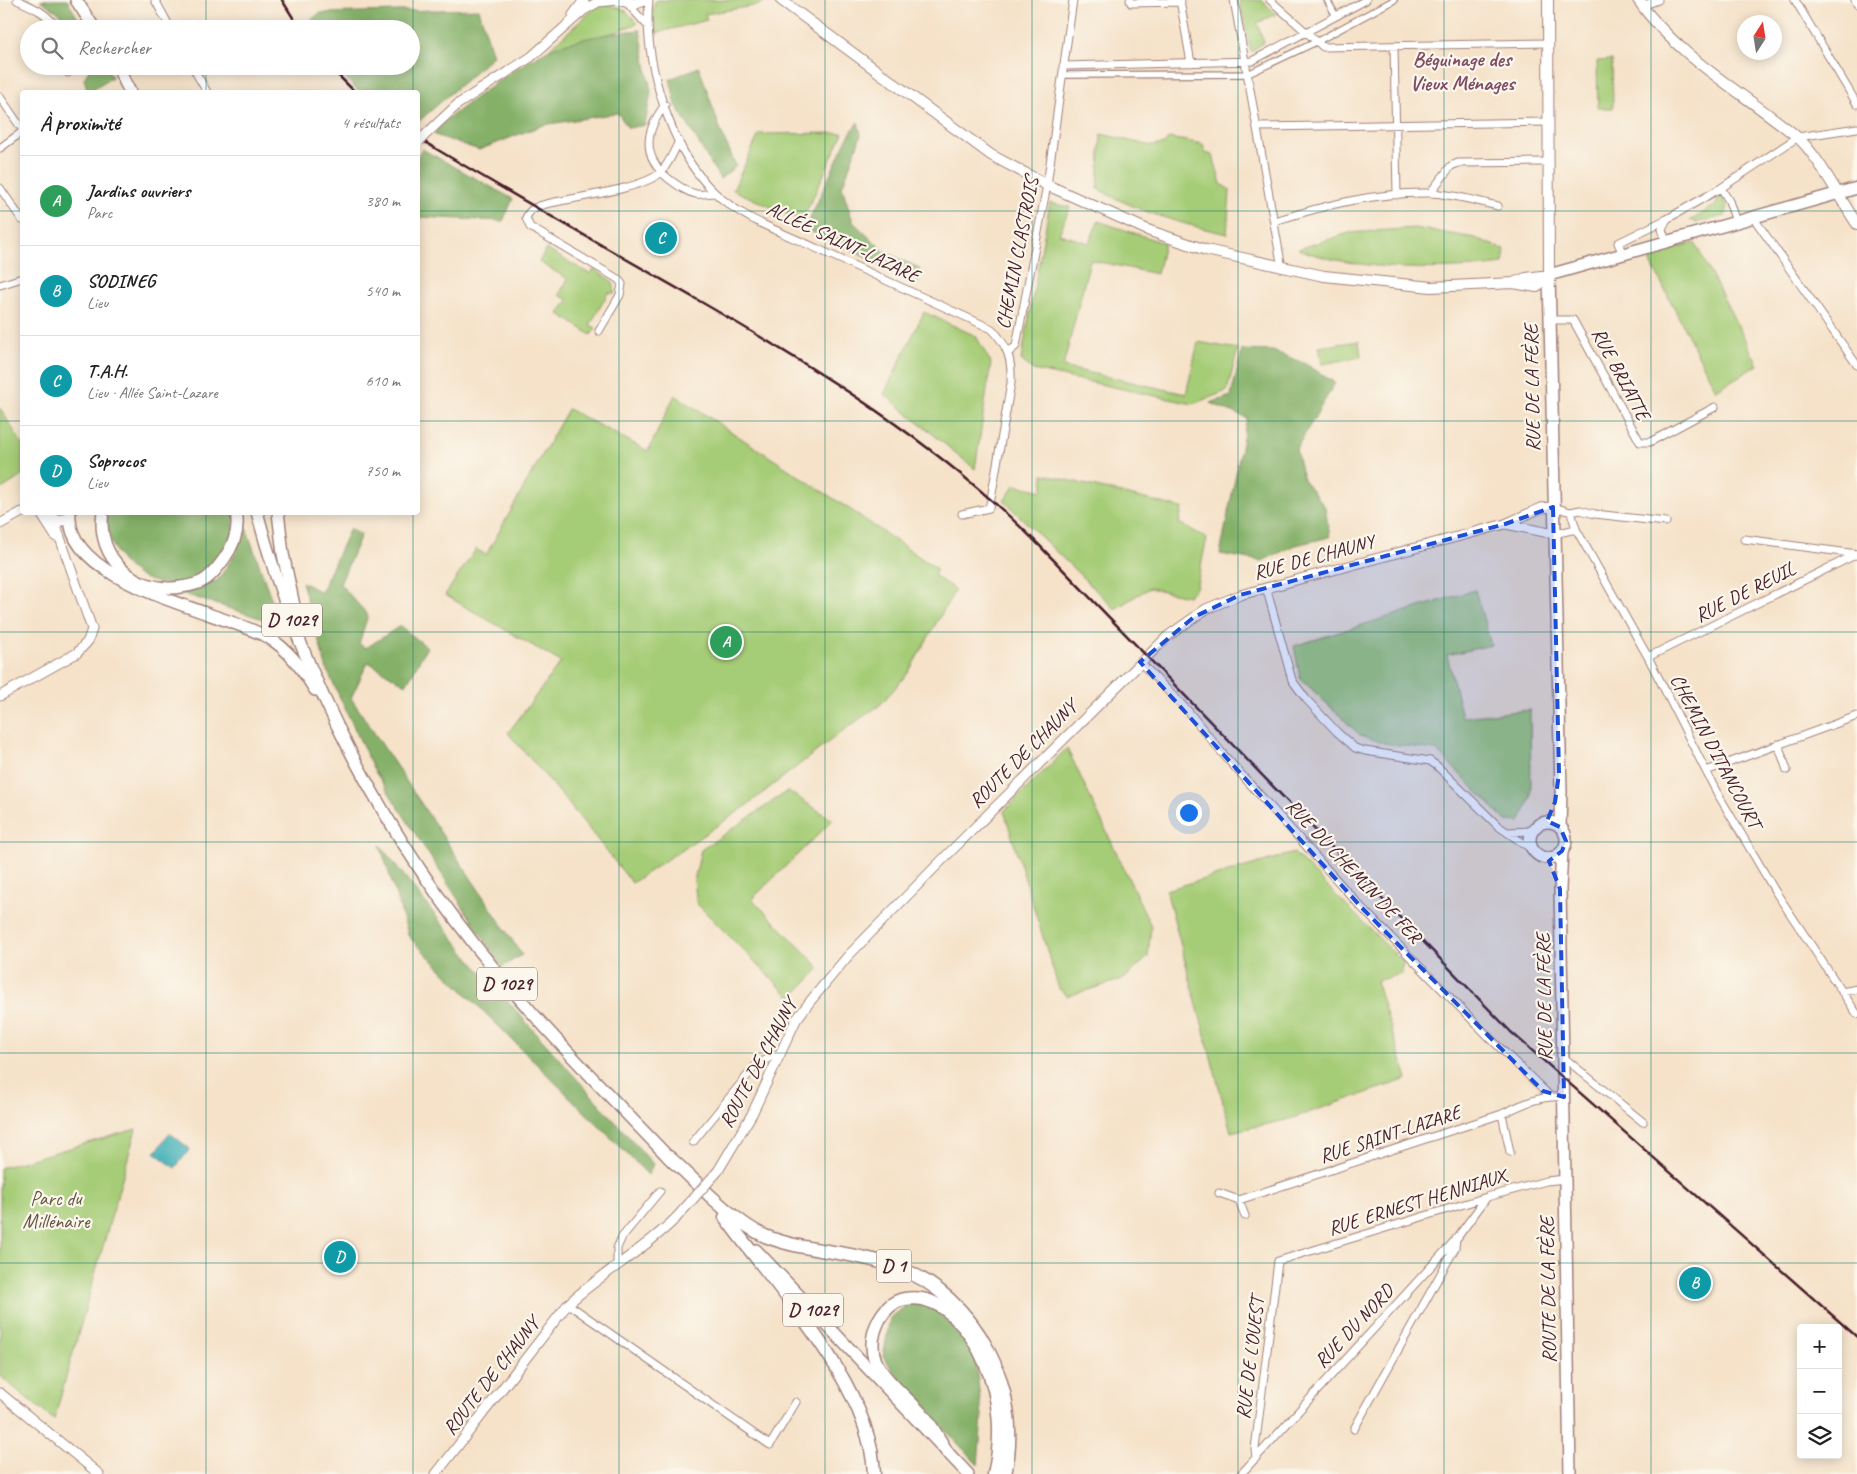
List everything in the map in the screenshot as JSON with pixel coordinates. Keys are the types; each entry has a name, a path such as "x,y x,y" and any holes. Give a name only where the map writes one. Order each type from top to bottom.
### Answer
{"highway":[{"name":"D 1","path":"669,1158 736,1217 765,1236 895,1266 929,1284 954,1304 990,1351 1000,1376 1008,1410 1009,1429 1005,1474"},
{"path":"725,1217 800,1315 841,1378 863,1419 871,1451 874,1474"},
{"name":"D 1","path":"947,1452 926,1420 875,1361 873,1340 877,1325 889,1306 901,1300 921,1299 939,1306 959,1323 978,1348 990,1376 999,1420 1000,1445 994,1474"}],"main road":[{"path":"76,0 89,20"},
{"path":"623,2 635,4 645,0"},
{"path":"781,0 991,156 1047,185 1150,231 1206,250 1282,268 1398,285 1430,287 1513,283 1537,286 1549,275 1857,188"},
{"name":"RUE DE LA FÈRE","path":"1548,0 1549,275 1560,827"},
{"path":"1640,3 1681,48 1798,137 1857,224"},
{"path":"122,75 129,90"},
{"path":"97,515 98,539 106,547"},
{"path":"103,515 102,528 106,547 114,562 139,582 167,589 188,586 207,579 228,553 237,527 236,515"},
{"name":"D 1029","path":"258,515 275,573 304,651 338,724 400,836 460,925 534,1015 968,1474"},
{"path":"278,515 283,554 304,651"},
{"path":"53,517 70,516 82,547 99,564 122,579 149,593 246,627 276,642 301,669 338,724"},
{"name":"RUE DE LA FÈRE","path":"1545,823 1556,802 1559,774"},
{"path":"1545,823 1553,823 1560,827 1565,836 1562,851 1556,856 1548,858 1539,856 1533,850 1530,839 1532,831 1545,823"},
{"name":"RUE DE LA FÈRE","path":"1562,851 1560,889 1564,1101"},
{"name":"RUE DE LA FÈRE","path":"1548,858 1560,889"},
{"name":"ROUTE DE LA FÈRE","path":"1564,1101 1570,1474"}],"street":[{"path":"16,0 42,11 50,20"},
{"path":"155,0 166,20"},
{"path":"562,29 584,0"},
{"path":"646,24 649,0"},
{"name":"CHEMIN CLASTROIS","path":"962,514 989,508 1011,383 1012,365 1009,352 1016,346 1031,260 1047,185 1073,0"},
{"path":"1130,0 1131,3 1180,1 1191,63"},
{"path":"1234,0 1275,220 1282,268"},
{"path":"1270,0 1323,47 1548,43"},
{"path":"1327,0 1336,16"},
{"path":"1063,66 1252,61 1366,0"},
{"path":"1062,75 1248,74 1316,42 1394,0"},
{"path":"1640,3 1658,0"},
{"path":"1795,0 1857,104"},
{"path":"1855,0 1857,4"},
{"path":"420,141 458,104 532,57 562,29 598,2 623,2 646,24"},
{"name":"ALLÉE SAINT-LAZARE","path":"646,24 665,105 679,141 700,178 715,193 752,218 992,329 1009,352"},
{"path":"1394,46 1397,195"},
{"path":"197,75 206,90"},
{"path":"0,97 20,127"},
{"path":"665,105 654,120 649,144 652,157 661,172 679,187 695,194 715,193"},
{"path":"1258,127 1548,122"},
{"path":"1622,254 1618,243 1667,219 1721,188 1798,137 1857,128"},
{"path":"0,148 20,132"},
{"path":"600,330 620,295 622,284 618,279 537,231 528,223 526,218 528,213 535,207 546,204 638,184 661,172 679,141"},
{"path":"1430,193 1451,166 1458,163 1548,162"},
{"path":"0,188 20,217"},
{"path":"1721,188 1729,201 1736,222"},
{"path":"1275,220 1333,204 1397,195 1430,193 1498,206"},
{"path":"1753,217 1857,365"},
{"path":"1666,242 1662,229 1667,219"},
{"path":"0,285 20,279"},
{"name":"RUE BRIATTE","path":"1550,320 1573,320 1640,442 1650,442 1715,407"},
{"path":"1553,507 1571,512 1580,510 1666,522"},
{"name":"RUE DE CHAUNY","path":"1143,659 1168,636 1200,613 1240,595 1505,524 1541,508 1553,507"},
{"name":"CHEMIN D'ITANCOURT","path":"1571,512 1576,529 1648,658 1706,771 1775,891 1857,1014"},
{"path":"0,524 20,513"},
{"path":"42,515 62,548"},
{"path":"0,696 77,653 88,641 92,629 62,548 53,517"},
{"name":"RUE DE CHAUNY","path":"1505,524 1554,534"},
{"path":"1554,534 1576,529"},
{"path":"1744,539 1857,554"},
{"name":"RUE DE REUIL","path":"1648,658 1857,554"},
{"path":"1266,587 1292,680 1306,699 1337,732 1355,748 1364,751 1430,761 1498,826 1533,850"},
{"name":"ROUTE DE CHAUNY","path":"436,1474 568,1304 585,1288 662,1232 718,1171 752,1114 796,1020 848,956 1143,659"},
{"name":"RUE DU CHEMIN DE FER","path":"1143,659 1223,754 1362,908 1550,1096"},
{"path":"1706,771 1857,716"},
{"path":"1778,744 1787,770"},
{"path":"1507,832 1532,831"},
{"path":"1842,992 1857,989"},
{"path":"693,1142 756,1065 779,1053"},
{"path":"1563,1056 1644,1122"},
{"name":"RUE SAINT-LAZARE","path":"1240,1200 1502,1114 1520,1104 1550,1096 1564,1101"},
{"path":"1502,1114 1510,1152"},
{"name":"RUE ERNEST HENNIAUX","path":"1278,1261 1487,1197 1546,1181 1566,1179"},
{"path":"617,1265 617,1248 622,1236 660,1191"},
{"path":"1219,1193 1240,1200 1246,1216"},
{"name":"RUE DU NORD","path":"1240,1474 1456,1238 1487,1197"},
{"path":"1354,1429 1455,1248 1456,1238"},
{"name":"RUE DE L'OUEST","path":"1256,1458 1254,1448 1278,1261"},
{"path":"568,1304 770,1445 796,1402"},
{"path":"0,1393 99,1474"}],"highlighted area":[{"path":"1553,507 1559,774 1555,802 1547,821 1560,827 1566,841 1562,851 1549,861 1560,889 1564,1097 1543,1091 1362,908 1140,662 1194,617 1240,595 1505,524"}],"green space":[{"path":"40,0 67,0 79,20 64,20 58,12"},
{"path":"656,0 765,1 759,5 705,14 707,20 656,33 652,12"},
{"path":"1239,0 1262,0 1276,14 1257,23 1264,42 1251,52"},
{"path":"608,4 626,11 638,23 616,32 548,50 598,5"},
{"path":"479,9 493,56 420,120 420,90 357,90 342,75 420,75 420,20 311,20 320,13"},
{"path":"640,30 651,92 645,125 628,128 618,113 543,125 479,150 435,135 438,126 504,77 546,51 578,40"},
{"path":"1612,60 1613,108 1598,108 1597,61"},
{"path":"699,67 720,129 736,166 720,179 676,105 670,79"},
{"path":"86,75 111,75 112,77 91,90 87,90 84,79"},
{"path":"858,122 861,135 842,187 853,222 884,251 919,268 919,282 805,229 846,140"},
{"path":"843,133 802,221 733,190 759,134"},
{"path":"1101,134 1152,146 1164,144 1169,138 1203,144 1205,153 1213,155 1221,184 1230,190 1227,234 1145,211 1098,189"},
{"path":"422,149 513,199 503,221 420,217 420,152"},
{"path":"1718,196 1722,197 1728,208 1725,216 1695,223 1694,220 1690,221 1716,205"},
{"path":"1050,203 1070,207 1059,234 1089,243 1098,221 1164,243 1157,274 1090,260 1063,367 1186,394 1198,342 1238,349 1227,391 1193,404 1033,370 1021,360"},
{"path":"1415,228 1475,238 1505,250 1503,264 1454,268 1399,268 1345,262 1298,249 1349,233"},
{"path":"1695,243 1758,365 1716,390 1647,255"},
{"path":"546,249 590,274 593,270 596,270 613,282 615,293 608,293 590,325 596,328 591,335 559,314 568,300 559,295 568,279 539,262"},
{"path":"924,312 976,336 991,363 975,469 884,394"},
{"path":"1359,341 1361,357 1322,364 1319,347"},
{"path":"1242,350 1273,351 1306,364 1335,383 1296,449 1303,479 1325,507 1330,537 1296,545 1262,561 1220,554 1247,418 1210,403 1231,396"},
{"path":"675,395 851,510 937,569 934,575 955,590 908,673 880,705 844,730 742,809 632,883 561,794 508,733 561,662 445,595 476,549 486,555 568,409 648,451"},
{"path":"0,408 20,441 20,477 0,490"},
{"path":"1043,474 1182,508 1179,523 1207,538 1196,588 1188,596 1149,588 1115,609 1004,501 1015,485 1043,491"},
{"path":"106,515 235,515 229,544 215,566 195,579 171,584 148,580 127,567 112,544"},
{"path":"244,522 271,598 271,614 266,620 181,593 218,580 237,551"},
{"path":"350,528 361,535 340,584 368,615 359,644 366,648 400,626 427,647 406,685 368,662 351,698 522,955 502,967 374,770 327,670 302,582 321,592"},
{"path":"1475,590 1491,645 1447,655 1462,717 1530,710 1531,797 1520,822 1506,821 1436,750 1383,743 1360,735 1300,678 1294,646"},
{"path":"1067,748 1151,926 1148,957 1124,979 1068,996 1059,989 1004,811"},
{"path":"788,791 833,820 752,899 820,968 791,998 697,904 694,881 701,850"},
{"path":"380,845 468,957 653,1164 648,1175 409,937"},
{"path":"1294,853 1403,962 1401,974 1376,981 1407,1079 1290,1119 1231,1132 1166,890"},
{"name":"Parc du Millénaire","path":"136,1129 54,1420 0,1376 0,1168"},
{"path":"911,1302 936,1309 974,1347 982,1416 978,1465 910,1392 883,1357 890,1318"}],"water":[{"path":"170,1133 190,1149 175,1168 155,1153"}],"railway":[{"path":"282,0 294,20"},
{"path":"338,75 353,90"},
{"path":"420,139 787,353 876,410 960,474 1039,545 1511,1032 1857,1337"}],"place":[{"name":"T.A.H.","path":"661,238"},
{"name":"Jardins ouvriers","path":"726,642"},
{"name":"Soprocos","path":"340,1257"},
{"name":"SODINEG","path":"1695,1283"}],"district":[{"name":"Béguinage des Vieux Ménages","path":"1462,71"}]}
